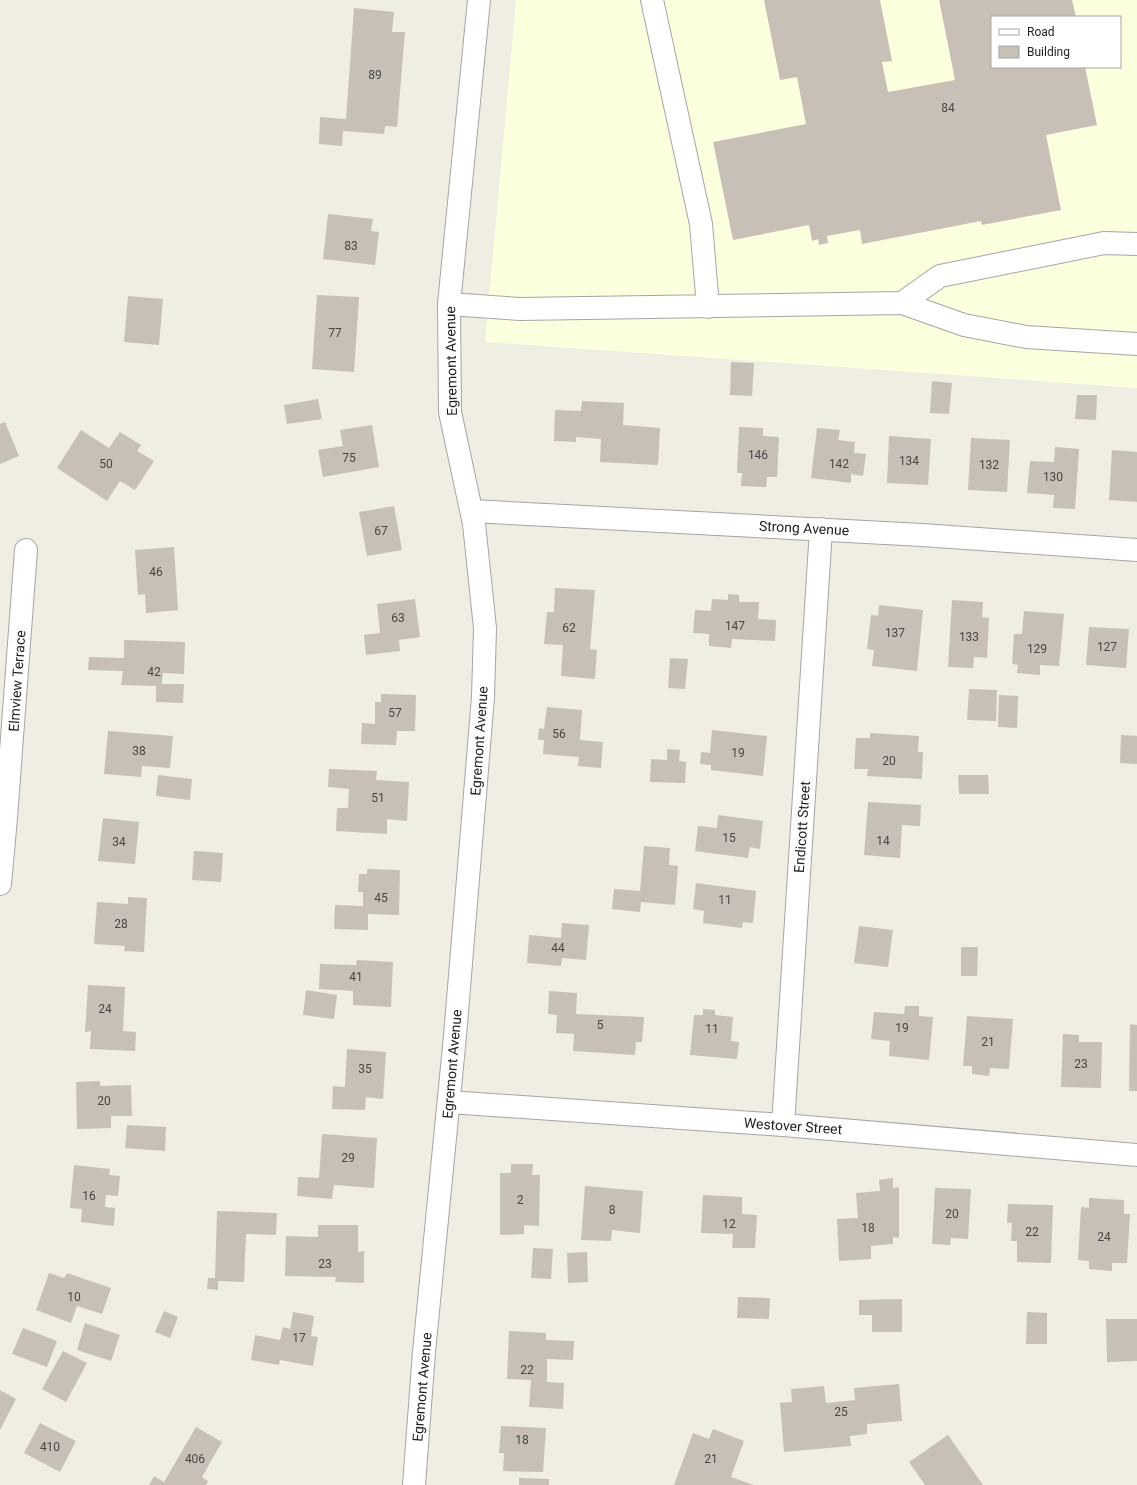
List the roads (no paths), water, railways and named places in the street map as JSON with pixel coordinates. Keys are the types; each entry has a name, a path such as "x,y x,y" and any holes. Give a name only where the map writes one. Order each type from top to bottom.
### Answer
{"street":[{"name":"Egremont Avenue","path":"414,1485 424,1352 449,1102 483,690 485,628 474,524 450,412 448,304 479,0"},
{"path":"652,0 701,224 708,307"},
{"path":"902,303 940,276 1104,243 1137,244"},
{"path":"448,304 520,309 902,303 964,325 1026,337 1137,344"},
{"name":"Strong Avenue","path":"472,511 922,534 1137,550"},
{"name":"Endicott Street","path":"783,1125 821,529"},
{"name":"Elmview Terrace","path":"0,884 26,550"},
{"name":"Westover Street","path":"449,1102 783,1125 1137,1155"}]}
